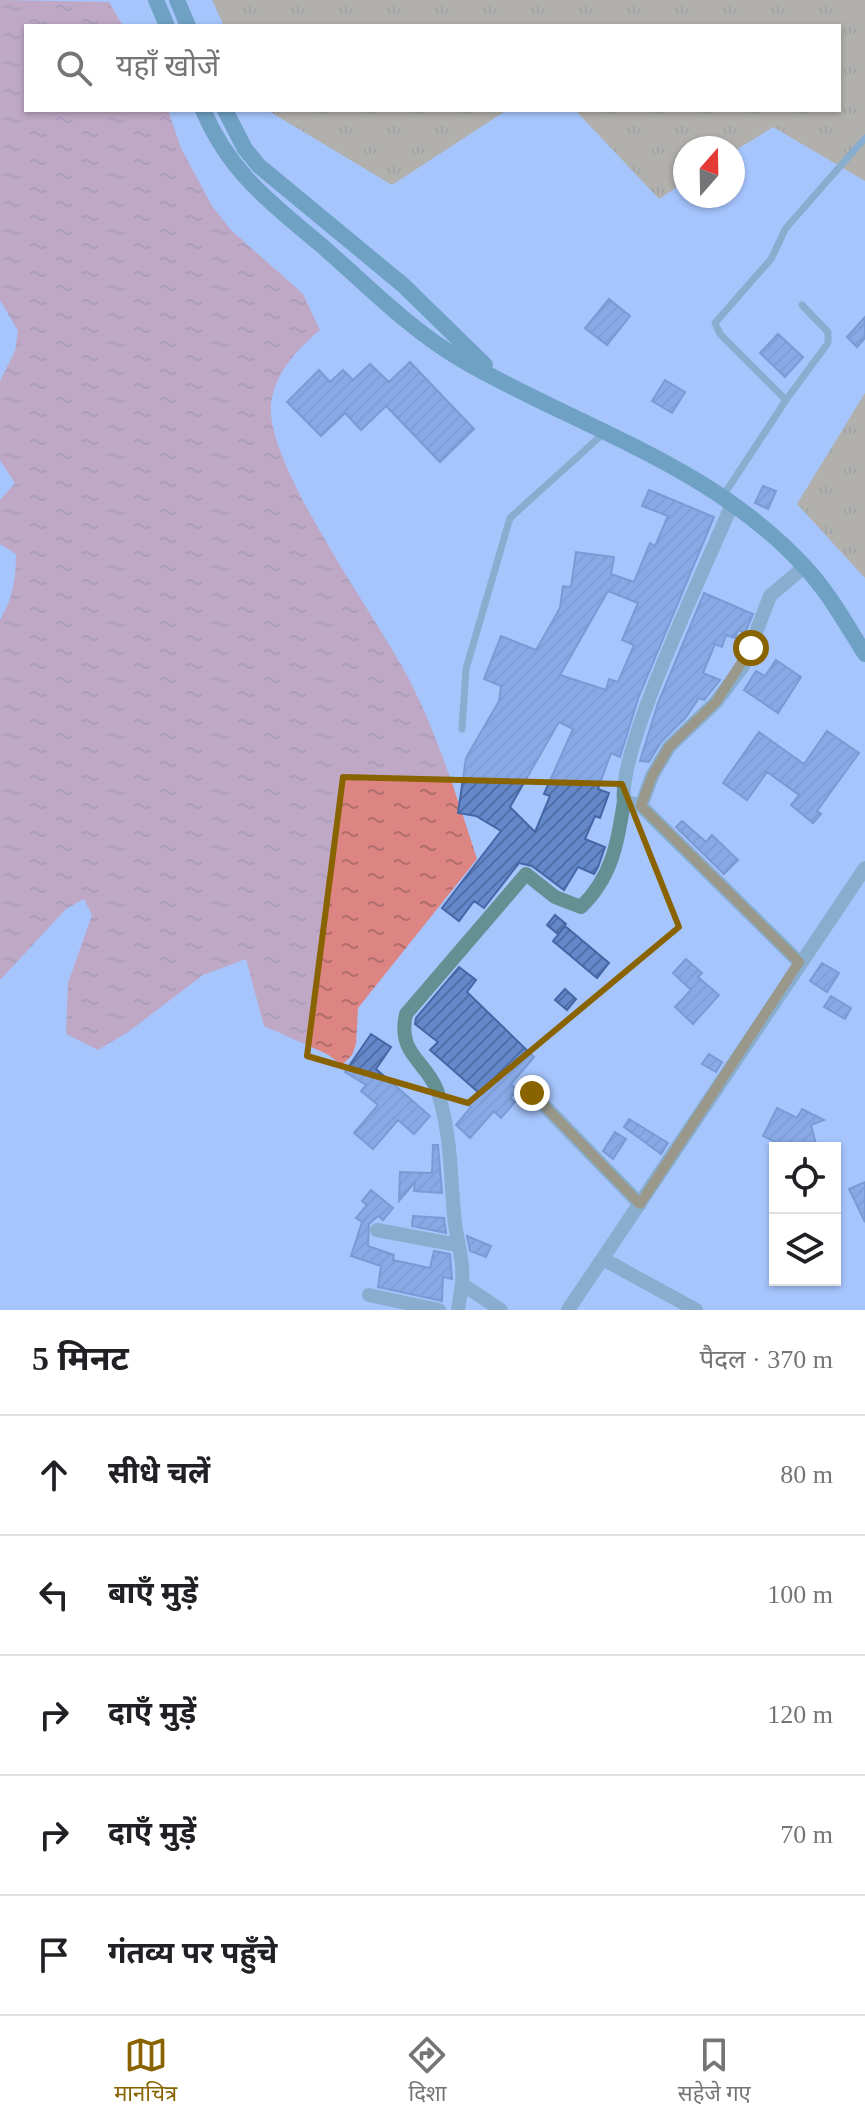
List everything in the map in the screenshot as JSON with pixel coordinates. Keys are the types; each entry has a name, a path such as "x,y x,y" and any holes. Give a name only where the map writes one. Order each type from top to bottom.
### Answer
{"street":[{"path":"156,0 166,24"},
{"path":"177,0 187,24"},
{"path":"204,112 217,143 254,188 440,346 504,383 605,431 727,501 805,566 865,654"},
{"path":"226,112 245,149 259,166 411,292 504,383"},
{"path":"458,1310 464,1262 458,1245 452,1168 444,1119 436,1087 407,1045 403,1028 406,1014 526,874 555,897 581,907 607,876 617,844 624,801 622,786 633,743 727,501"},
{"path":"641,806 652,776 669,747 716,702 743,666 770,596 805,566"},
{"path":"624,801 641,806 799,962"},
{"path":"568,1310 865,868"},
{"path":"532,1093 640,1204"},
{"path":"377,1230 458,1245"},
{"path":"603,1259 696,1310"},
{"path":"462,1284 501,1310"},
{"path":"369,1295 439,1310"}],"lane":[{"path":"786,400 720,334 715,323 771,259 786,228 865,138"},
{"path":"727,501 786,400 828,343 828,332 802,305"},
{"path":"462,729 466,669 510,518 605,431"}],"highlighted area":[{"path":"343,777 622,784 679,927 468,1103 307,1056"}],"green space":[{"path":"212,0 865,0 865,181 773,127 745,144 745,136 673,136 673,190 659,199 577,112 841,112 841,24 223,24"},
{"path":"270,112 504,112 392,185"},
{"path":"865,393 865,578 797,504"}],"water":[{"path":"0,0 109,2 122,24 24,24 24,112 169,112 181,148 212,206 231,230 303,294 320,330 295,354 277,382 271,404 274,431 304,503 396,656 421,704 477,859 358,1008 356,1044 352,1055 342,1065 327,1054 264,1026 246,959 203,975 128,1032 98,1050 66,1034 68,983 92,915 84,899 66,909 0,980 0,620 13,588 16,554 0,544 0,500 15,483 0,460 0,381 15,351 18,331 0,300"}],"building":[{"path":"609,299 630,316 607,345 585,328"},
{"path":"865,317 865,338 857,347 847,337"},
{"path":"778,334 803,357 785,377 760,353"},
{"path":"410,362 474,429 440,462 386,406 361,430 345,413 321,436 287,402 319,370 330,382 343,370 353,380 370,364 389,382"},
{"path":"665,380 685,392 672,413 652,401"},
{"path":"763,486 776,491 768,509 755,503"},
{"path":"649,490 714,517 639,696 620,757 611,753 598,789 609,793 600,818 595,816 585,839 605,847 598,867 594,874 578,867 564,890 532,866 519,863 484,908 474,901 459,921 442,908 501,831 476,816 458,813 466,758 499,701 501,686 484,679 501,636 536,650 560,608 563,586 571,587 576,552 614,557 611,574 634,582 650,543 655,546 668,516 642,506","holes":["608,591 638,603 622,640 634,645 618,682 609,679 606,690 560,675","559,722 573,729 544,794 550,796 535,832 510,807"]},
{"path":"704,593 753,614 745,633 738,630 735,638 726,635 722,647 715,644 703,673 720,680 704,700 699,698 686,717 661,742 649,762 640,761 658,703"},
{"path":"776,660 801,677 778,713 744,690 756,671 765,676"},
{"path":"827,731 859,753 817,811 821,814 813,823 791,805 799,795 767,772 747,800 723,783 759,732 804,764"},
{"path":"682,821 706,842 712,835 738,860 724,874 676,827"},
{"path":"555,915 566,924 558,934 547,925"},
{"path":"565,926 609,963 597,978 553,941"},
{"path":"686,959 702,973 698,977 719,995 693,1024 675,1007 691,990 673,973"},
{"path":"822,963 839,973 827,992 810,981"},
{"path":"459,967 476,980 467,992 534,1057 511,1084 517,1090 510,1098 515,1102 501,1118 494,1111 470,1138 456,1125 471,1107 467,1104 478,1092 430,1050 438,1042 415,1024 416,1018"},
{"path":"565,989 576,999 567,1010 555,1000"},
{"path":"831,996 851,1008 845,1019 824,1007"},
{"path":"371,1034 391,1047 376,1069 430,1116 414,1134 398,1120 373,1149 354,1133 378,1105 361,1091 366,1085 345,1072"},
{"path":"709,1054 722,1062 716,1072 702,1064"},
{"path":"777,1108 797,1118 802,1109 824,1120 811,1125 815,1142 775,1142 763,1136"},
{"path":"629,1119 668,1143 661,1154 624,1127"},
{"path":"615,1132 626,1139 613,1159 603,1151"},
{"path":"433,1145 438,1145 442,1193 414,1191 415,1182 399,1201 400,1172 432,1173"},
{"path":"865,1182 865,1222 849,1189"},
{"path":"371,1190 393,1208 383,1220 378,1216 369,1224 368,1246 394,1255 393,1260 430,1268 434,1251 450,1254 452,1279 443,1277 442,1301 378,1287 381,1266 351,1256 362,1222 356,1218 367,1205 362,1201"},
{"path":"413,1216 444,1218 446,1233 412,1226"},
{"path":"467,1236 491,1246 486,1257 470,1251"}],"route":[{"path":"532,1093 640,1204 799,962 641,806 652,776 669,747 716,702 743,666 751,648"}]}
